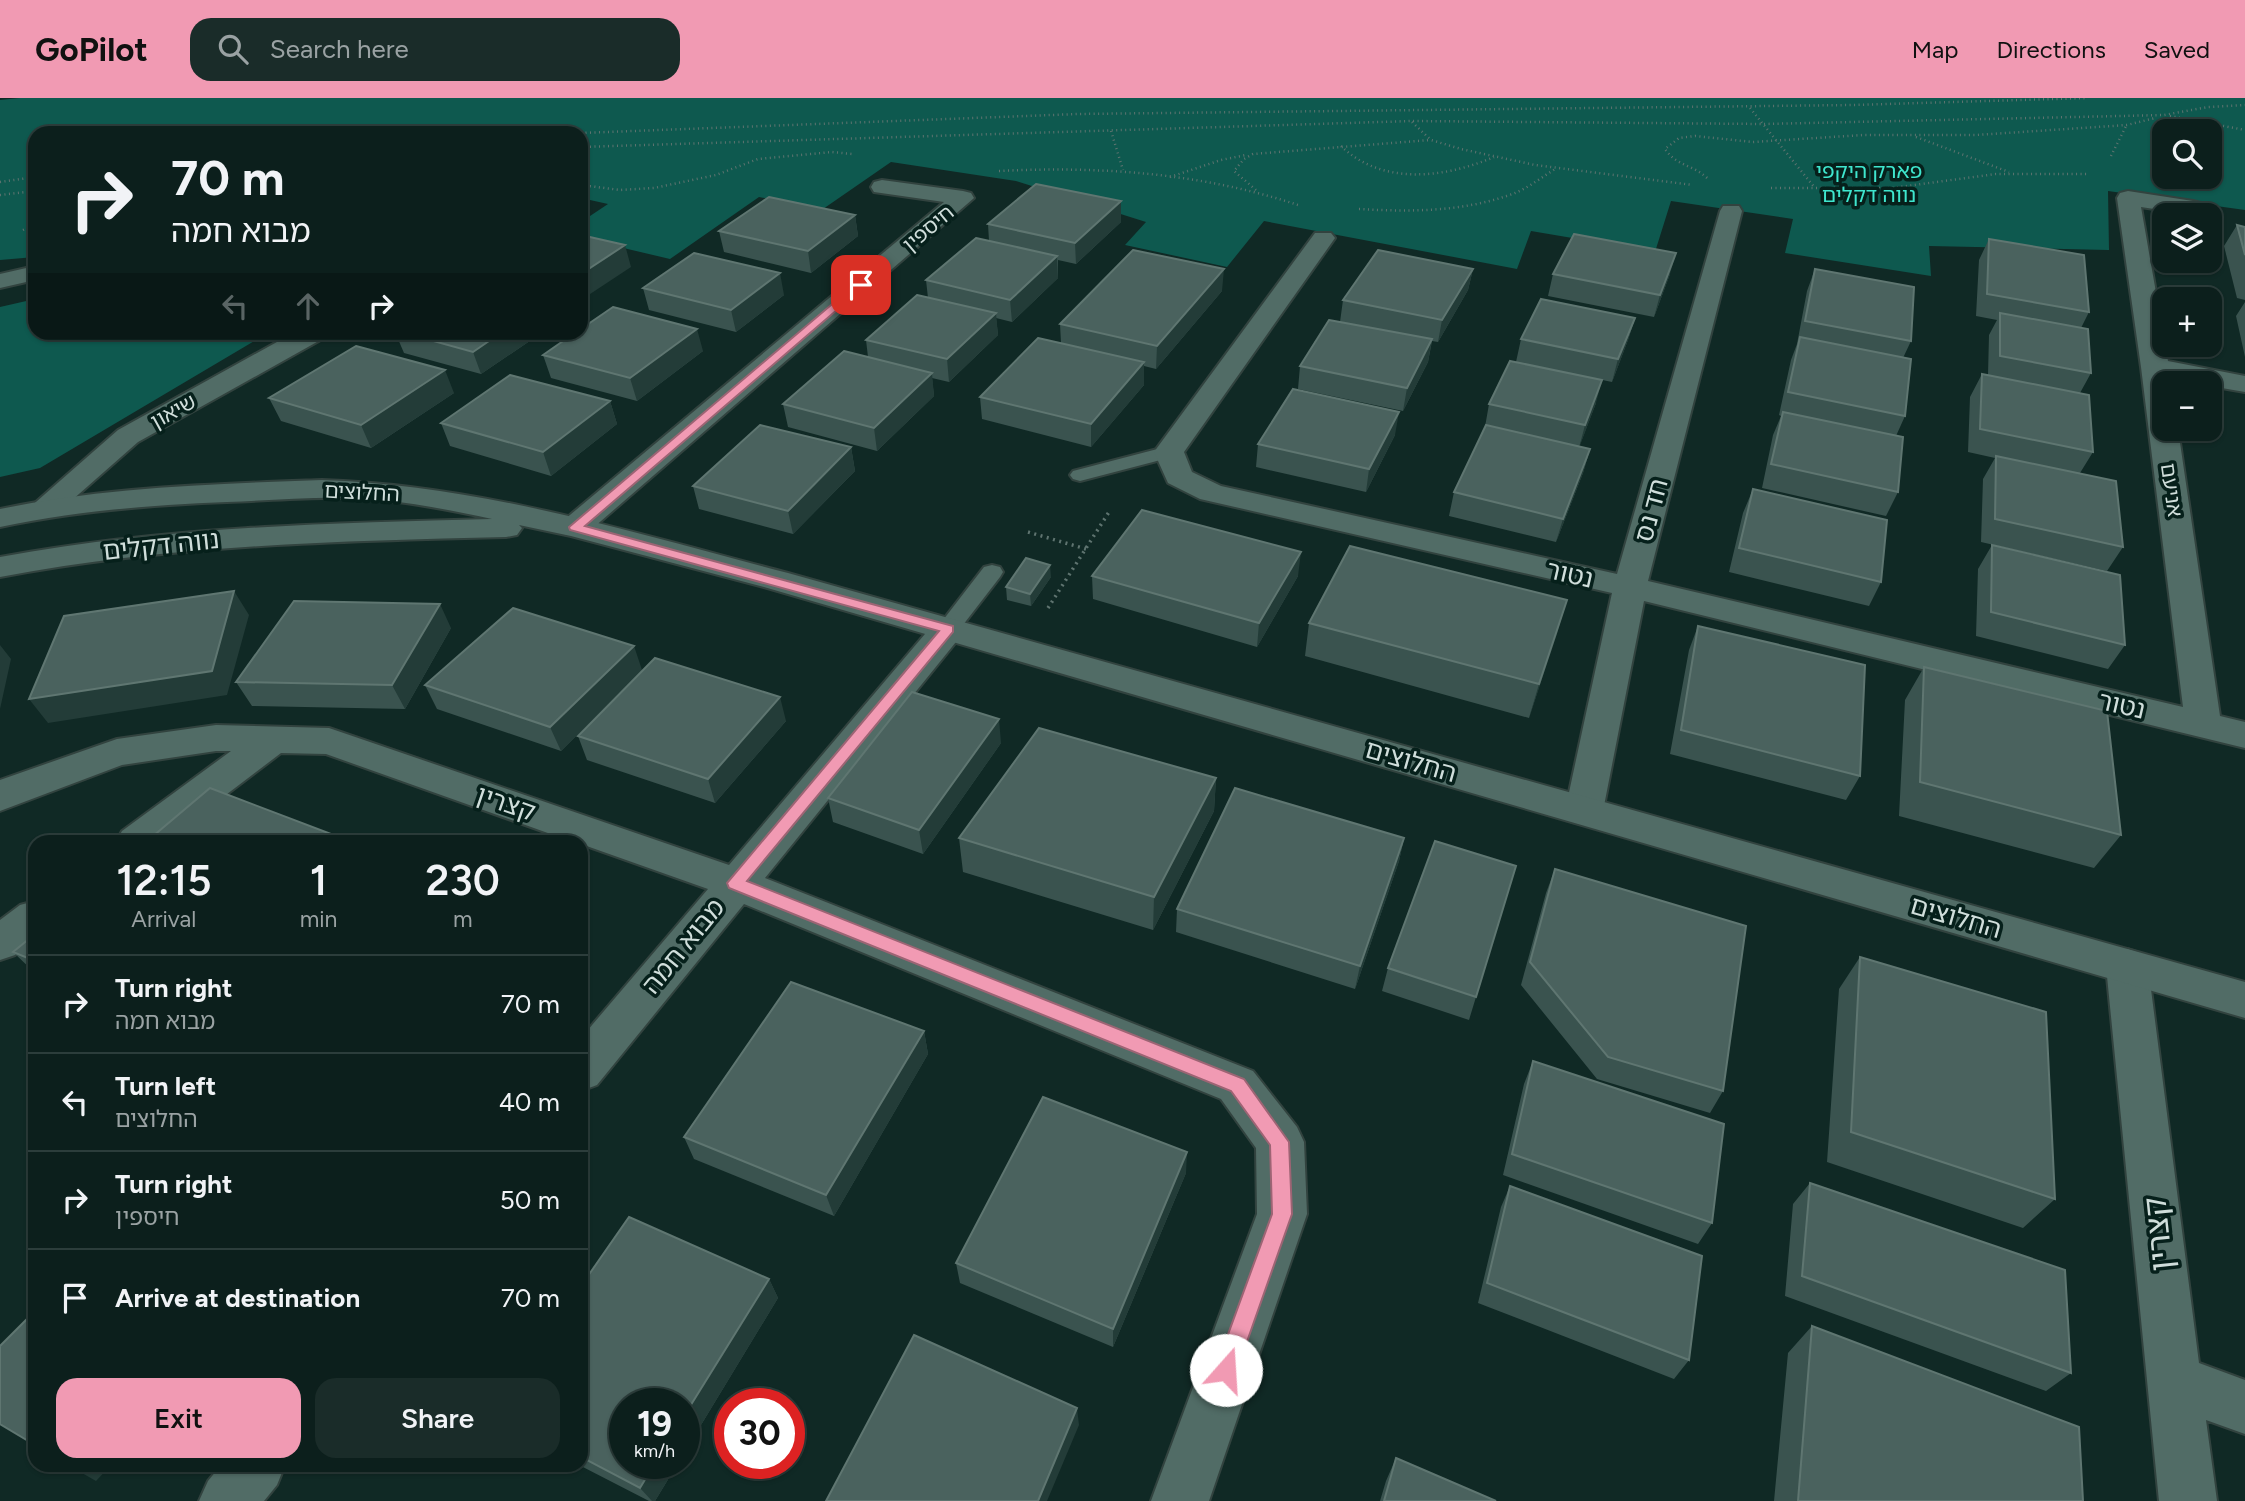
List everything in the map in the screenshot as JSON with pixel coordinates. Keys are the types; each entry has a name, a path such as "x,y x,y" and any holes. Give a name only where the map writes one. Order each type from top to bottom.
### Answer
{"street":[{"name":"חיספין","path":"575,527 963,198 882,187"},
{"name":"אניעם","path":"2160,203 2128,198 2155,367 2203,724"},
{"name":"חד נס","path":"1584,811 1630,587 1731,211"},
{"path":"1174,464 1323,238"},
{"path":"0,281 28,275"},
{"name":"שיאון","path":"43,509 128,436 302,340"},
{"path":"2155,367 2245,384"},
{"name":"נטור","path":"1174,464 1211,493 1630,587 2245,735"},
{"name":"החלוצים","path":"145,496 322,489 380,491 436,498 575,527 948,629 2245,1000"},
{"name":"נווה דקלים","path":"0,518 43,509 145,496"},
{"name":"החלוצים","path":"324,533 575,527"},
{"name":"נווה דקלים","path":"0,566 160,542 324,533"},
{"name":"מבוא חמה","path":"588,1062 948,629"},
{"name":"קצרין","path":"0,797 117,752 216,738 329,741 735,883 1237,1085 1280,1142 1282,1214 1180,1501"},
{"path":"145,835 275,738"},
{"path":"0,943 28,922"},
{"name":"קצרין","path":"2127,966 2188,1501"},
{"path":"2175,1381 2245,1407"},
{"path":"228,1501 251,1472"}],"lane":[{"path":"1080,475 1174,464"},
{"path":"948,629 992,572"}],"path":[{"path":"588,133 1145,113 1750,108 2088,98"},
{"path":"1731,211 1703,172 1683,167 1670,159 1665,149 1679,138 1695,136 1753,142 1863,135 1976,135 2127,125 2208,107 2245,105"},
{"path":"1750,108 1816,188"},
{"path":"588,147 668,142 789,142 1412,121 1764,124 2164,115 2245,130"},
{"path":"1111,131 1123,170"},
{"path":"1910,135 2013,174"},
{"path":"1168,178 1221,160 1254,154 1431,140"},
{"path":"780,156 789,142"},
{"path":"1341,146 1361,164 1389,171 1413,173 1443,173 1473,168 1495,156"},
{"path":"588,186 620,190 654,188 716,175 758,159 832,152 858,155"},
{"path":"1254,154 1244,159 1234,171 1256,191"},
{"path":"990,171 1066,168 1123,170 1256,191 1296,205 1308,205"},
{"path":"1356,209 1428,210 1476,206 1518,192 1557,168"},
{"path":"0,182 28,178"},
{"path":"0,195 28,192"},
{"path":"1021,650 1123,490 1174,464"},
{"path":"1028,532 1086,549"}],"green space":[{"name":"פארק היקפי נווה דקלים","path":"2245,98 2245,210 2222,207 2222,203 2195,203 2108,191 2109,250 1929,246 1931,276 1785,253 1793,219 1671,201 1655,252 1531,231 1517,269 1264,221 1227,267 1125,245 1146,222 1016,181 891,162 823,209 759,197 670,259 588,240 588,217 608,204 588,200 588,126 28,126 28,258 0,260 0,100"},
{"path":"28,301 28,340 256,340 40,468 0,477 0,307"}],"building":[{"path":"1036,184 1121,201 1075,243 988,224"},
{"path":"769,197 855,215 808,251 719,231"},
{"path":"2237,225 2245,227 2245,255"},
{"path":"1574,234 1676,253 1660,295 1553,274"},
{"path":"588,237 625,245 588,269"},
{"path":"976,238 1057,256 1010,300 926,280"},
{"path":"1989,239 2084,255 2089,312 1987,294"},
{"path":"1133,250 1224,269 1157,346 1060,324"},
{"path":"1378,250 1473,269 1442,320 1343,300"},
{"path":"694,253 780,273 731,310 643,288"},
{"path":"1815,269 1914,287 1911,341 1805,321"},
{"path":"917,295 996,313 947,359 866,340"},
{"path":"1541,299 1635,318 1618,359 1521,339"},
{"path":"613,307 697,329 630,378 543,355 565,340 588,340 588,324"},
{"path":"2000,313 2088,329 2091,373 2000,356"},
{"path":"1329,320 1432,339 1407,388 1300,366"},
{"path":"1800,337 1911,359 1905,416 1788,392"},
{"path":"1038,338 1144,362 1091,424 980,397"},
{"path":"430,340 490,340 473,352"},
{"path":"356,346 445,370 361,425 269,398"},
{"path":"844,351 932,373 874,428 783,404"},
{"path":"1510,361 1602,380 1585,425 1489,404"},
{"path":"1982,374 2089,395 2093,452 1980,429"},
{"path":"510,375 610,401 543,452 441,423"},
{"path":"1293,389 1399,412 1369,469 1258,444"},
{"path":"1783,412 1903,437 1898,492 1771,464"},
{"path":"760,425 851,447 788,511 693,486"},
{"path":"1486,425 1590,449 1563,519 1454,492"},
{"path":"1996,456 2116,481 2123,547 1995,519"},
{"path":"1753,489 1887,520 1881,582 1739,548"},
{"path":"1142,510 1301,552 1259,623 1092,576"},
{"path":"1992,545 2120,575 2125,645 1991,612"},
{"path":"1350,546 1567,600 1539,684 1309,623"},
{"path":"1026,558 1050,565 1030,594 1006,587"},
{"path":"234,591 212,671 29,699 64,616"},
{"path":"294,601 440,604 392,685 236,682"},
{"path":"513,608 634,646 550,727 425,685"},
{"path":"1698,626 1865,665 1860,776 1681,730"},
{"path":"655,658 780,697 708,779 578,736"},
{"path":"1924,667 2107,711 2121,835 1920,782"},
{"path":"912,692 999,719 919,830 828,798"},
{"path":"1039,728 1216,778 1154,897 959,838"},
{"path":"210,788 334,835 154,835"},
{"path":"1235,788 1404,838 1360,966 1177,909"},
{"path":"1435,841 1516,866 1476,997 1388,968"},
{"path":"1555,869 1746,926 1723,1091 1608,1057 1530,962"},
{"path":"28,940 28,958 13,952"},
{"path":"1860,957 2046,1012 2055,1199 1851,1132"},
{"path":"791,982 924,1031 826,1195 684,1137"},
{"path":"1533,1061 1724,1124 1712,1223 1512,1154"},
{"path":"1043,1097 1187,1152 1113,1329 956,1263"},
{"path":"1810,1183 2065,1270 2071,1373 1802,1276"},
{"path":"1510,1186 1702,1256 1689,1360 1487,1283"},
{"path":"629,1217 769,1279 700,1390 700,1388 609,1388 609,1472 588,1461 588,1276"},
{"path":"28,1318 28,1441 0,1424 0,1346"},
{"path":"1812,1326 2079,1427 2083,1501 1798,1501"},
{"path":"914,1335 1077,1408 1038,1501 826,1501"},
{"path":"1396,1458 1496,1501 1384,1501"},
{"path":"623,1479 645,1479 640,1488"}],"route":[{"path":"861,285 575,527 948,629 735,883 1237,1085 1280,1142 1282,1214 1226,1370"}]}
